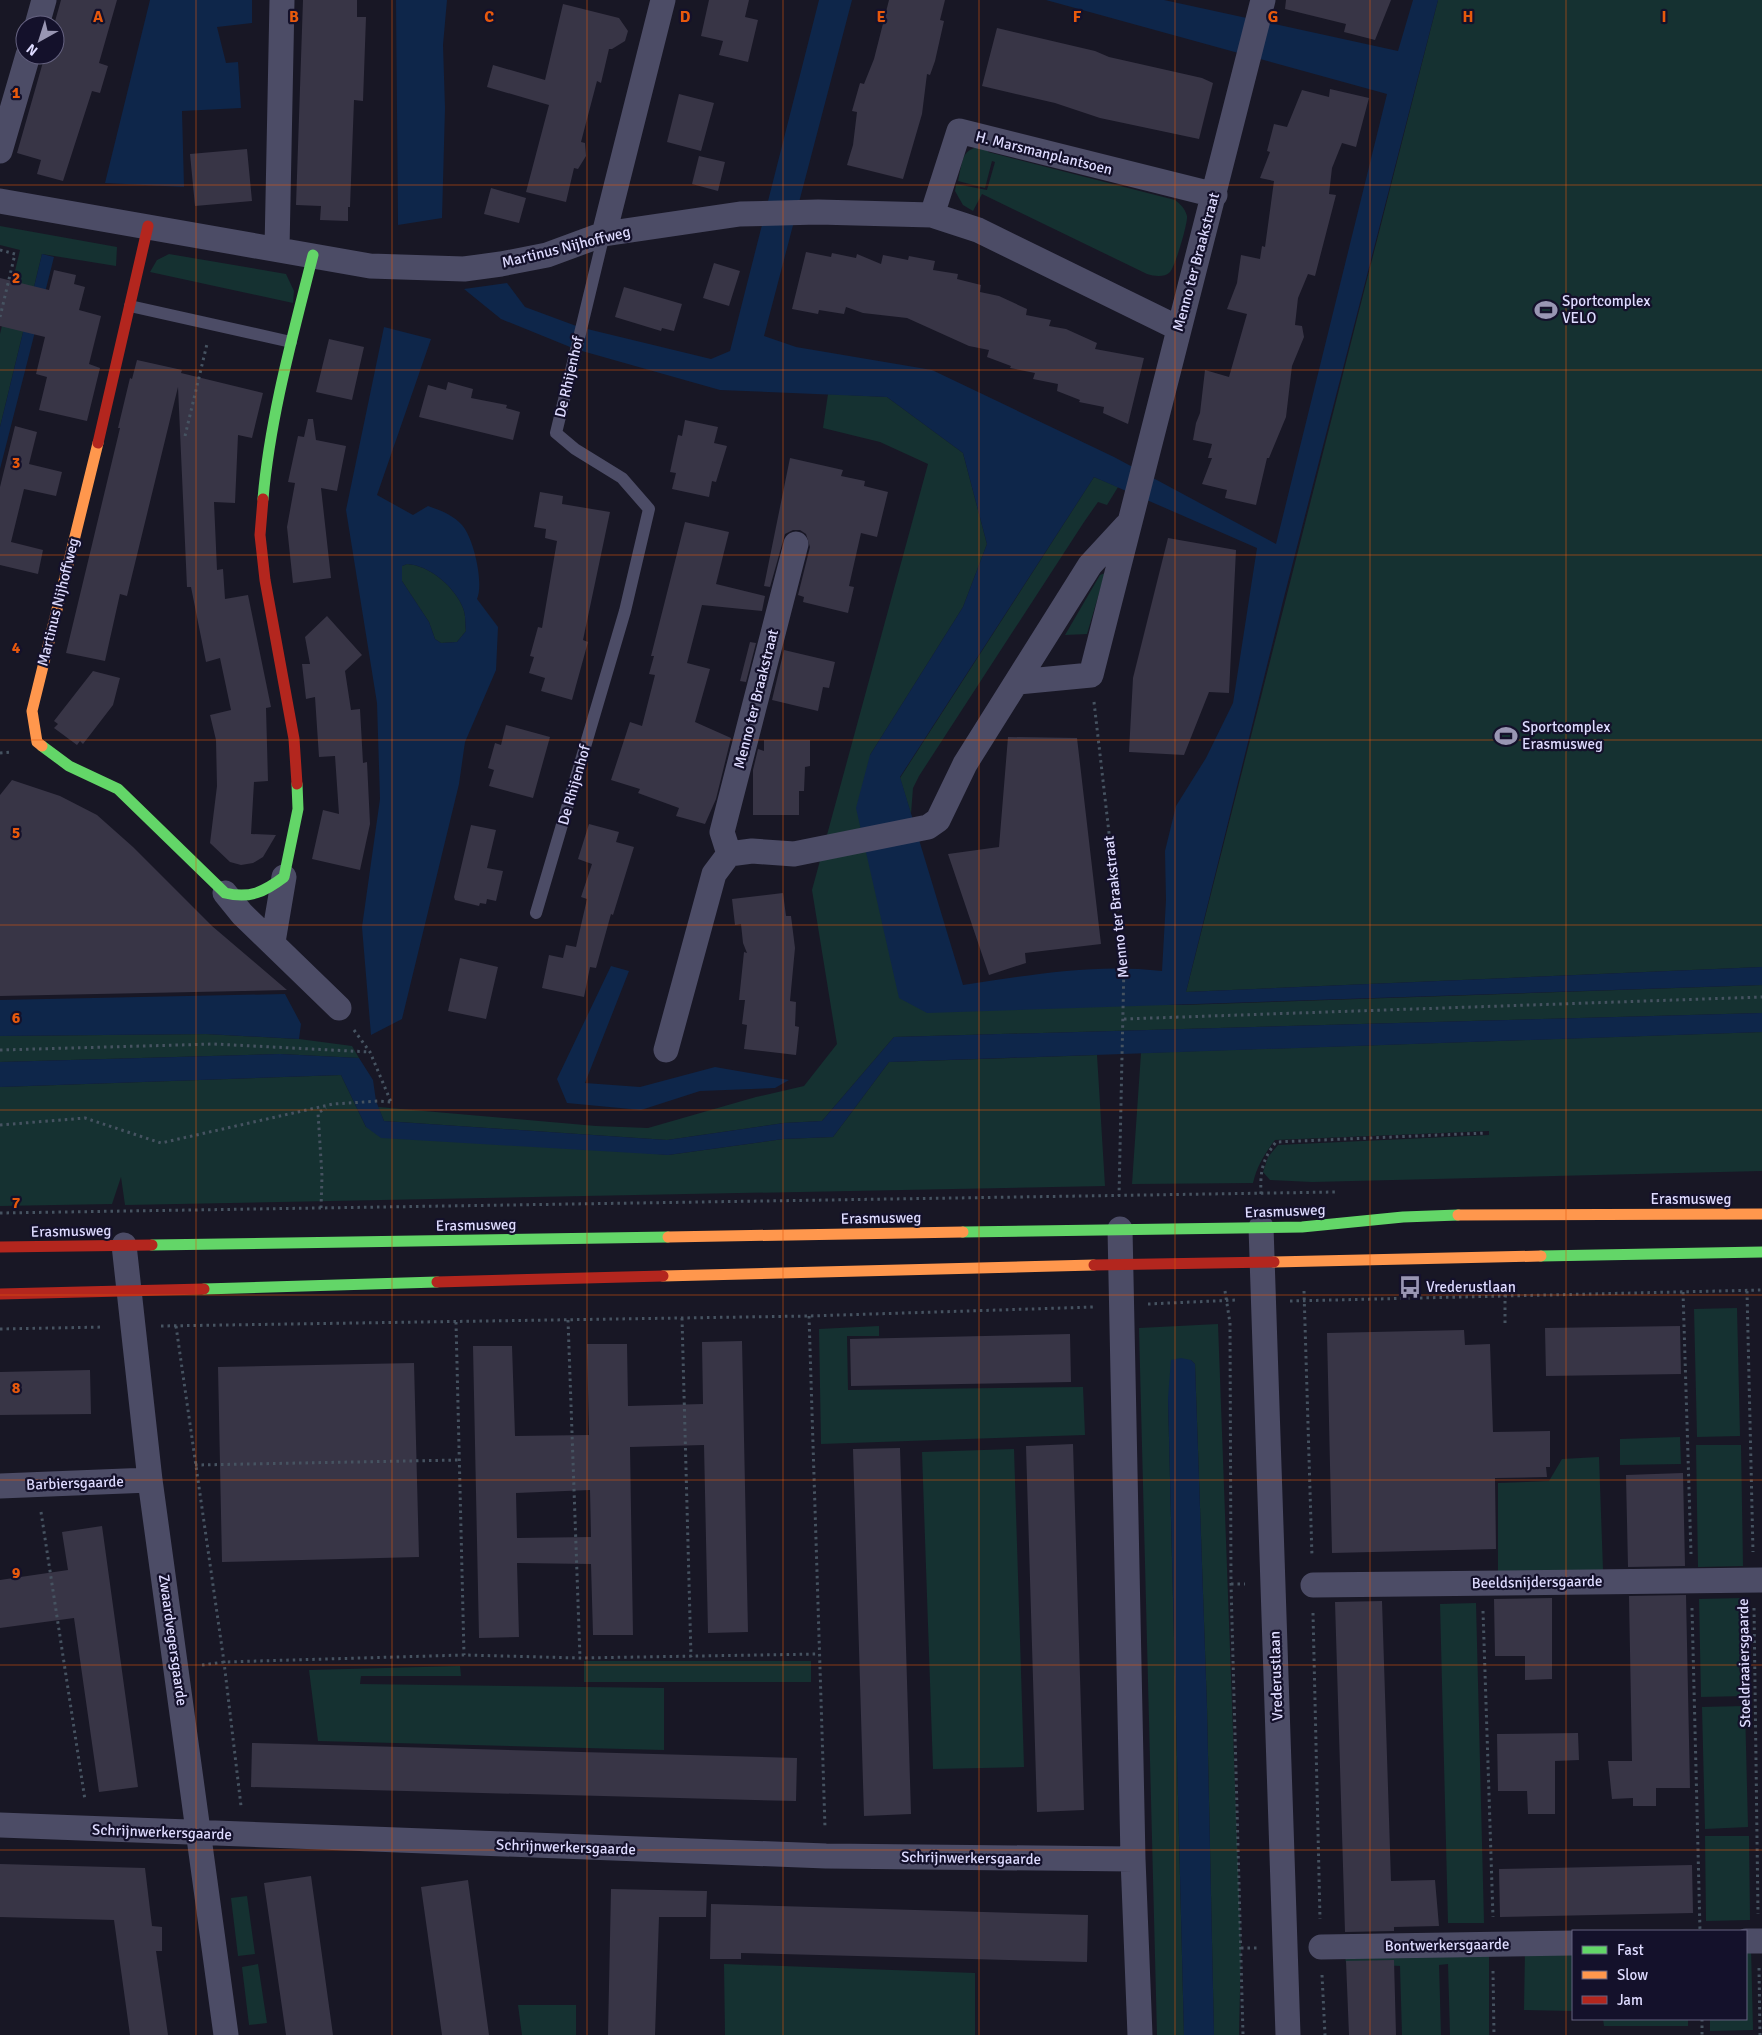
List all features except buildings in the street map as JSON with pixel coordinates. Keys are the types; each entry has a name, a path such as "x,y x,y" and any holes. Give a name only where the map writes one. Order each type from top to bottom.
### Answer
{"main road":[{"name":"Martinus Nijhoffweg","path":"148,226 32,711 37,742 70,766 118,790 225,893"},
{"path":"225,893 242,898 256,896 284,877 298,809 294,739 265,580 260,536 266,467 291,342 313,255"},
{"name":"Erasmusweg","path":"0,1247 1302,1227 1402,1217 1489,1214 1762,1214"},
{"path":"0,1294 1122,1264 1263,1261 1406,1261 1504,1257 1762,1252"}],"street":[{"path":"39,15 44,0"},
{"path":"277,249 282,0"},
{"name":"De Rhijenhof","path":"604,234 663,0"},
{"name":"Menno ter Braakstraat","path":"1091,675 1130,518 1146,463 1178,328 1215,195 1262,6"},
{"path":"0,151 25,65"},
{"name":"H. Marsmanplantsoen","path":"932,215 959,132 1215,195"},
{"name":"Martinus Nijhoffweg","path":"0,201 370,266 464,269 546,255 604,234 740,214 818,212 932,215"},
{"path":"932,215 978,230 1178,328"},
{"name":"Menno ter Braakstraat","path":"796,544 722,832 729,854 752,851 794,854 928,827 938,820 965,764 1090,565 1130,518"},
{"path":"1018,682 1091,675"},
{"path":"666,1050 714,874 729,854"},
{"path":"273,942 284,877"},
{"name":"Martinus Nijhoffweg","path":"225,893 242,914 340,1008"},
{"name":"Vrederustlaan","path":"1262,1227 1288,2035"},
{"path":"1120,1229 1122,1264 1120,1306 1133,1859 1140,2035"},
{"name":"Zwaardvegersgaarde","path":"124,1245 150,1480 226,2035"},
{"name":"Barbiersgaarde","path":"0,1486 150,1480"},
{"name":"Beeldsnijdersgaarde","path":"1313,1585 1758,1580"},
{"name":"Schrijnwerkersgaarde","path":"0,1825 245,1836 826,1856 1133,1859"},
{"name":"Bontwerkersgaarde","path":"1321,1947 1572,1943"}],"lane":[{"name":"De Rhijenhof","path":"536,913 625,611 649,509 622,478 575,450 556,433 604,234"},
{"path":"130,306 291,342"}],"path":[{"path":"0,250 15,254 0,317"},
{"path":"185,436 212,324"},
{"name":"Menno ter Braakstraat","path":"1091,675 1124,964 1119,1195 1120,1229"},
{"path":"1124,1019 1762,997"},
{"path":"0,1050 214,1044 370,1052 391,1102 333,1104 161,1143 85,1118 0,1125"},
{"path":"321,1208 322,1176 318,1113 333,1104"},
{"path":"1262,1227 1260,1171 1266,1155 1276,1142 1486,1133"},
{"name":"Erasmusweg","path":"0,1213 1341,1192"},
{"path":"0,1329 809,1316 1120,1306 1225,1300 1304,1301 1762,1290"},
{"name":"Stoeldraaiersgaarde","path":"1748,1291 1758,1580 1755,1941 1760,2035"},
{"path":"1684,1292 1700,1930"},
{"path":"1225,1300 1230,1323 1231,1584 1243,2035"},
{"path":"1304,1301 1325,2035"},
{"path":"809,1316 818,1654 826,1856"},
{"path":"682,1318 691,1657"},
{"path":"568,1320 580,1658"},
{"path":"456,1322 464,1655"},
{"path":"176,1326 194,1465 224,1662 245,1836"},
{"path":"194,1465 459,1460"},
{"path":"37,1485 89,1829"},
{"path":"1482,1583 1494,2035"},
{"path":"177,1668 224,1662 464,1655 580,1658 818,1654"},
{"path":"1702,2020 1702,2035"}],"green space":[{"name":"Sportcomplex Erasmusweg","path":"1438,0 1762,0 1762,967 1186,992"},
{"path":"990,145 988,152 1175,200 1185,211 1187,220 1178,254 1170,272 1162,276 1147,274 982,194 973,211 963,205 955,191 956,184 987,190 995,162 992,161 985,188 958,181 965,154 974,148"},
{"path":"0,226 117,247 116,266 42,254 0,427 0,334 20,250 0,245"},
{"path":"169,254 286,274 294,291 293,303 150,272 157,260"},
{"path":"828,394 887,397 963,453 987,544 963,607 870,755 900,998 1182,1005 1762,985 1762,1013 894,1037 822,1121 784,1123 667,1140 384,1121 378,1107 596,1126 648,1128 756,1097 804,1086 837,1044 812,890 928,464 880,442 823,428"},
{"path":"1094,477 1118,487 1107,505 1098,502 1084,522 919,776 913,788 911,814 900,778"},
{"path":"407,564 424,568 440,578 454,592 465,614 466,631 457,642 441,643 435,639 429,622 402,581 402,566"},
{"path":"1105,573 1087,634 1065,635 1100,575"},
{"path":"1762,1032 1762,1171 1312,1182 1270,1180 1263,1172 1268,1157 1278,1145 1489,1135 1489,1131 1275,1140 1262,1160 1253,1183 1132,1184 1141,1053"},
{"path":"206,1034 299,1039 352,1046 359,1058 280,1054 0,1062 0,1036"},
{"path":"1097,1055 1105,1186 125,1205 121,1177 112,1204 0,1206 0,1087 341,1075 366,1127 668,1155 783,1139 833,1137 889,1062"},
{"path":"1737,1308 1740,1436 1697,1437 1694,1309"},
{"path":"1218,1324 1241,1948 1239,2035 1214,2035 1207,1708 1195,1364 1191,1360 1168,1398 1184,2035 1157,2035 1139,1328"},
{"path":"879,1326 879,1336 847,1336 848,1390 1083,1387 1085,1435 821,1444 819,1329"},
{"path":"1680,1437 1681,1464 1620,1465 1620,1439"},
{"path":"1696,1445 1741,1445 1743,1566 1698,1567"},
{"path":"1014,1449 1024,1767 933,1769 922,1452"},
{"path":"1599,1457 1603,1570 1498,1571 1498,1483 1549,1481 1562,1459"},
{"path":"1743,1598 1745,1696 1701,1697 1699,1599"},
{"path":"1476,1603 1484,1923 1448,1923 1440,1604"},
{"path":"584,1661 811,1661 811,1682 584,1682"},
{"path":"460,1666 461,1676 361,1676 360,1684 664,1688 664,1750 318,1741 309,1670"},
{"path":"1745,1706 1748,1827 1705,1829 1702,1707"},
{"path":"1705,1836 1749,1836 1750,1920 1706,1921"},
{"path":"247,1896 255,1954 238,1956 231,1898"},
{"path":"1747,1948 1751,1948 1753,2030 1710,2031 1710,2020 1747,2020"},
{"path":"1525,1950 1572,1951 1572,2011 1524,2010"},
{"path":"1489,1953 1489,2035 1450,2035 1448,1964 1439,1965 1441,2035 1402,2035 1400,1966 1346,1963 1345,1956"},
{"path":"258,1964 267,2023 249,2025 242,1967"},
{"path":"724,1964 975,1973 975,2035 725,2035"},
{"path":"518,2005 576,2005 576,2035 522,2035"},
{"path":"1603,2020 1688,2020 1688,2026 1604,2026"}],"water":[{"path":"150,0 252,0 252,23 217,27 226,63 238,62 241,108 182,111 184,187 105,183"},
{"path":"396,0 447,0 443,45 445,108 442,218 398,225"},
{"path":"819,0 852,0 764,336 796,347 932,370 1114,457 1276,544 1387,94 1046,0 1164,0 1398,51 1413,0 1438,0 1283,601 1186,992 1762,967 1762,985 927,1013 899,998 856,808 870,755 963,607 987,544 963,453 887,397 720,390 575,349 501,319 464,289 507,283 525,307 579,327 711,359 730,351","holes":["1094,477 1257,548 1233,703 1206,758 1176,806 1165,851 1166,900 1162,971 1112,968 1087,969 963,985 900,777"]},
{"path":"42,254 54,257 0,469 0,427"},
{"path":"384,327 431,339 377,495 413,515 428,506 442,511 462,525 470,540 477,561 479,592 477,599 498,627 496,670 465,742 459,784 402,1019 371,1035 362,927 380,799 377,703 346,510","holes":["407,564 415,565 440,578 459,600 465,613 466,631 457,642 441,643 435,639 429,622 402,581 402,566"]},
{"path":"611,966 629,971 585,1083 640,1087 715,1067 789,1080 775,1088 700,1091 641,1110 567,1103 557,1079"},
{"path":"285,994 301,1024 299,1039 206,1034 0,1036 0,1000"},
{"path":"1762,1013 1762,1032 889,1062 833,1137 783,1139 668,1155 381,1138 366,1127 341,1075 0,1087 0,1062 280,1054 359,1058 373,1080 376,1101 384,1121 667,1140 784,1123 822,1121 894,1037"},
{"path":"1181,1358 1191,1360 1195,1364 1207,1708 1214,2035 1184,2035 1168,1398 1171,1360"}],"traffic: fast":[{"path":"263,499 266,468 277,407 313,255"},
{"path":"42,746 69,766 118,789 225,893 234,895 256,893 270,887 284,877 298,809 297,784"},
{"path":"963,1232 1302,1227 1403,1217 1458,1215"},
{"path":"152,1245 668,1237"},
{"path":"1541,1256 1762,1252"},
{"path":"204,1289 437,1282"}],"traffic: slow":[{"path":"42,746 37,742 32,711 98,443"},
{"path":"1458,1215 1762,1214"},
{"path":"668,1237 963,1232"},
{"path":"1274,1262 1541,1256"},
{"path":"663,1276 1094,1265"}],"traffic: jam":[{"path":"98,443 148,226"},
{"path":"263,499 260,535 265,580 294,739 297,784"},
{"path":"0,1247 152,1245"},
{"path":"1094,1265 1274,1262"},
{"path":"437,1282 663,1276"},
{"path":"0,1294 204,1289"}],"place":[{"name":"Sportcomplex VELO","path":"1546,310"},
{"name":"Sportcomplex Erasmusweg","path":"1506,736"},
{"name":"Vrederustlaan","path":"1410,1287"}]}
